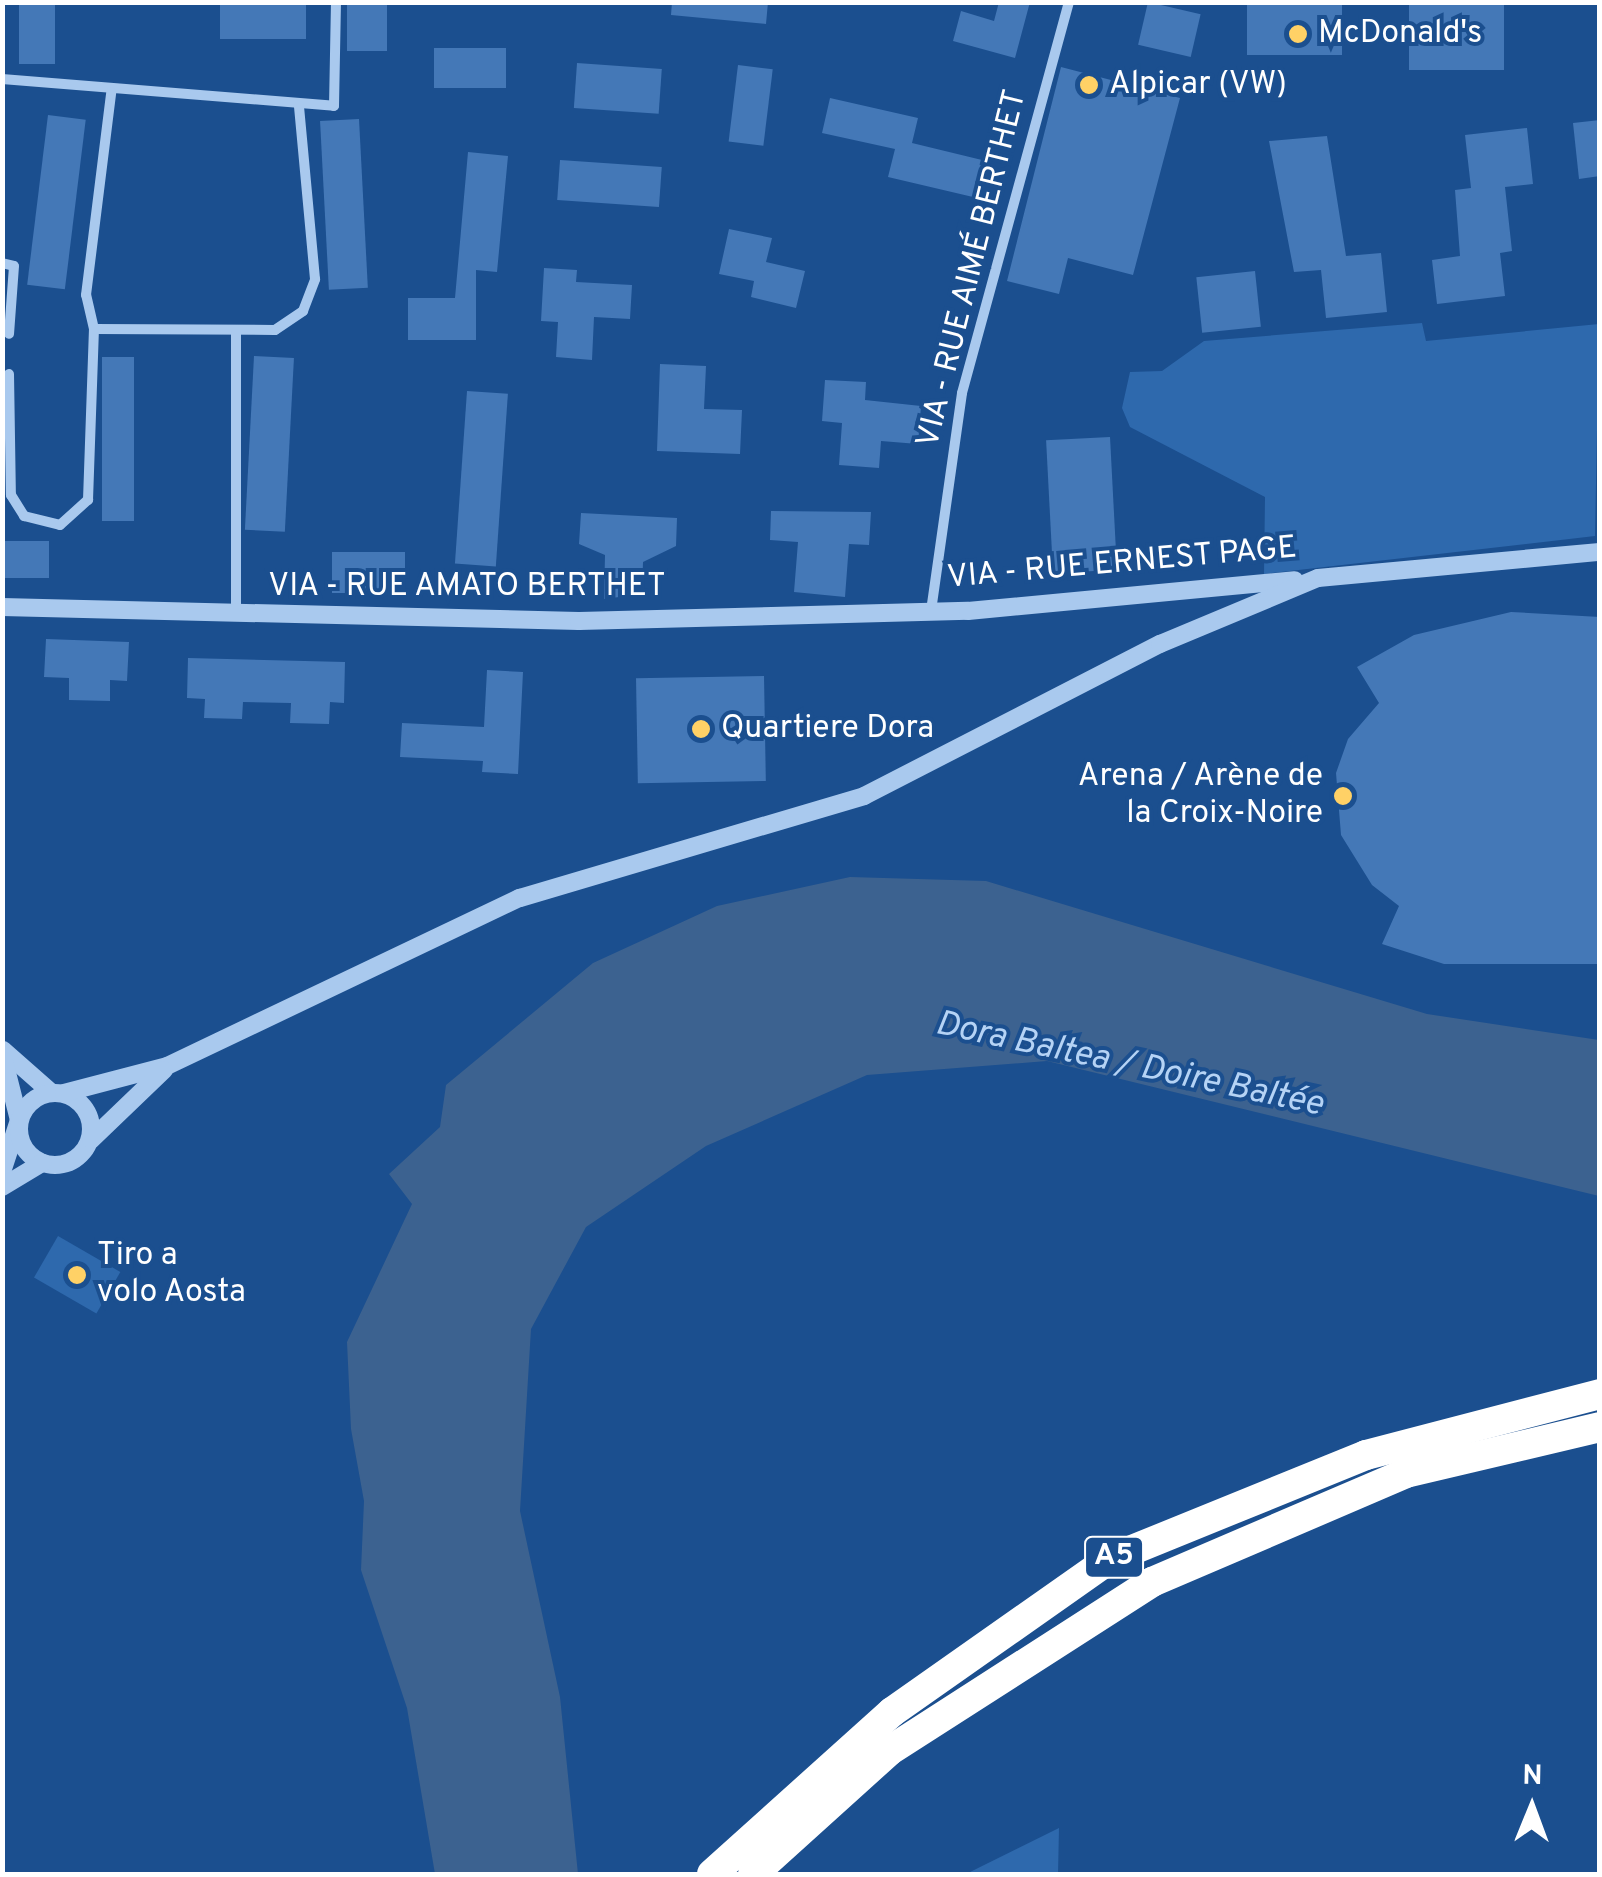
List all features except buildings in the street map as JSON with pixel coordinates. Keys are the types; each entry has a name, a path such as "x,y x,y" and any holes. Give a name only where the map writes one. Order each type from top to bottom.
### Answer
{"highway":[{"name":"A5","path":"712,1874 892,1712 1110,1558 1366,1455 1600,1394"},
{"name":"A5","path":"753,1874 889,1751 1152,1582 1406,1474 1600,1427"}],"street":[{"path":"2,79 111,92 334,106 336,2"},
{"name":"VIA - RUE AIMÉ BERTHET","path":"931,610 962,393 1069,2"},
{"path":"10,374 11,495 24,516 60,525 88,500 94,329 86,295 111,92"},
{"path":"94,329 236,332 291,322 312,296 299,106"},
{"path":"2,263 14,266 9,334"},
{"path":"236,332 236,616"},
{"name":"VIA - RUE ERNEST PAGE","path":"931,610 1600,552"},
{"path":"2,1172 18,1120 58,1093 168,1066 520,898 864,796 1160,644 1318,578"},
{"name":"VIA - RUE AMATO BERTHET","path":"2,607 236,616 579,621 931,610"},
{"path":"2,1051 90,1116 90,1140"},
{"path":"2,1051 24,1148 42,1163"},
{"path":"2,1187 42,1163 66,1164 168,1066"}],"shaded area":[{"path":"1422,323 1426,341 1599,324 1595,536 1264,574 1265,497 1130,427 1122,408 1130,372 1162,371 1204,341"},
{"name":"Tiro a volo Aosta","path":"58,1236 120,1272 96,1314 34,1278"},
{"path":"1059,1828 1058,1874 966,1874"}],"water":[{"name":"Dora Baltea / Doire Baltée","path":"850,877 986,881 1427,1014 1599,1040 1599,1196 1047,1061 867,1075 706,1146 586,1227 531,1329 520,1511 560,1697 578,1874 435,1874 407,1708 361,1570 364,1501 351,1429 347,1342 412,1204 389,1174 440,1127 446,1085 593,963 717,906"}],"place":[{"name":"McDonald's","path":"1298,34"},
{"name":"Alpicar (VW)","path":"1089,85"},
{"name":"Quartiere Dora","path":"701,729"},
{"name":"Arena / Arène de la Croix-Noire","path":"1343,796"},
{"name":"Tiro a volo Aosta","path":"77,1275"}]}
